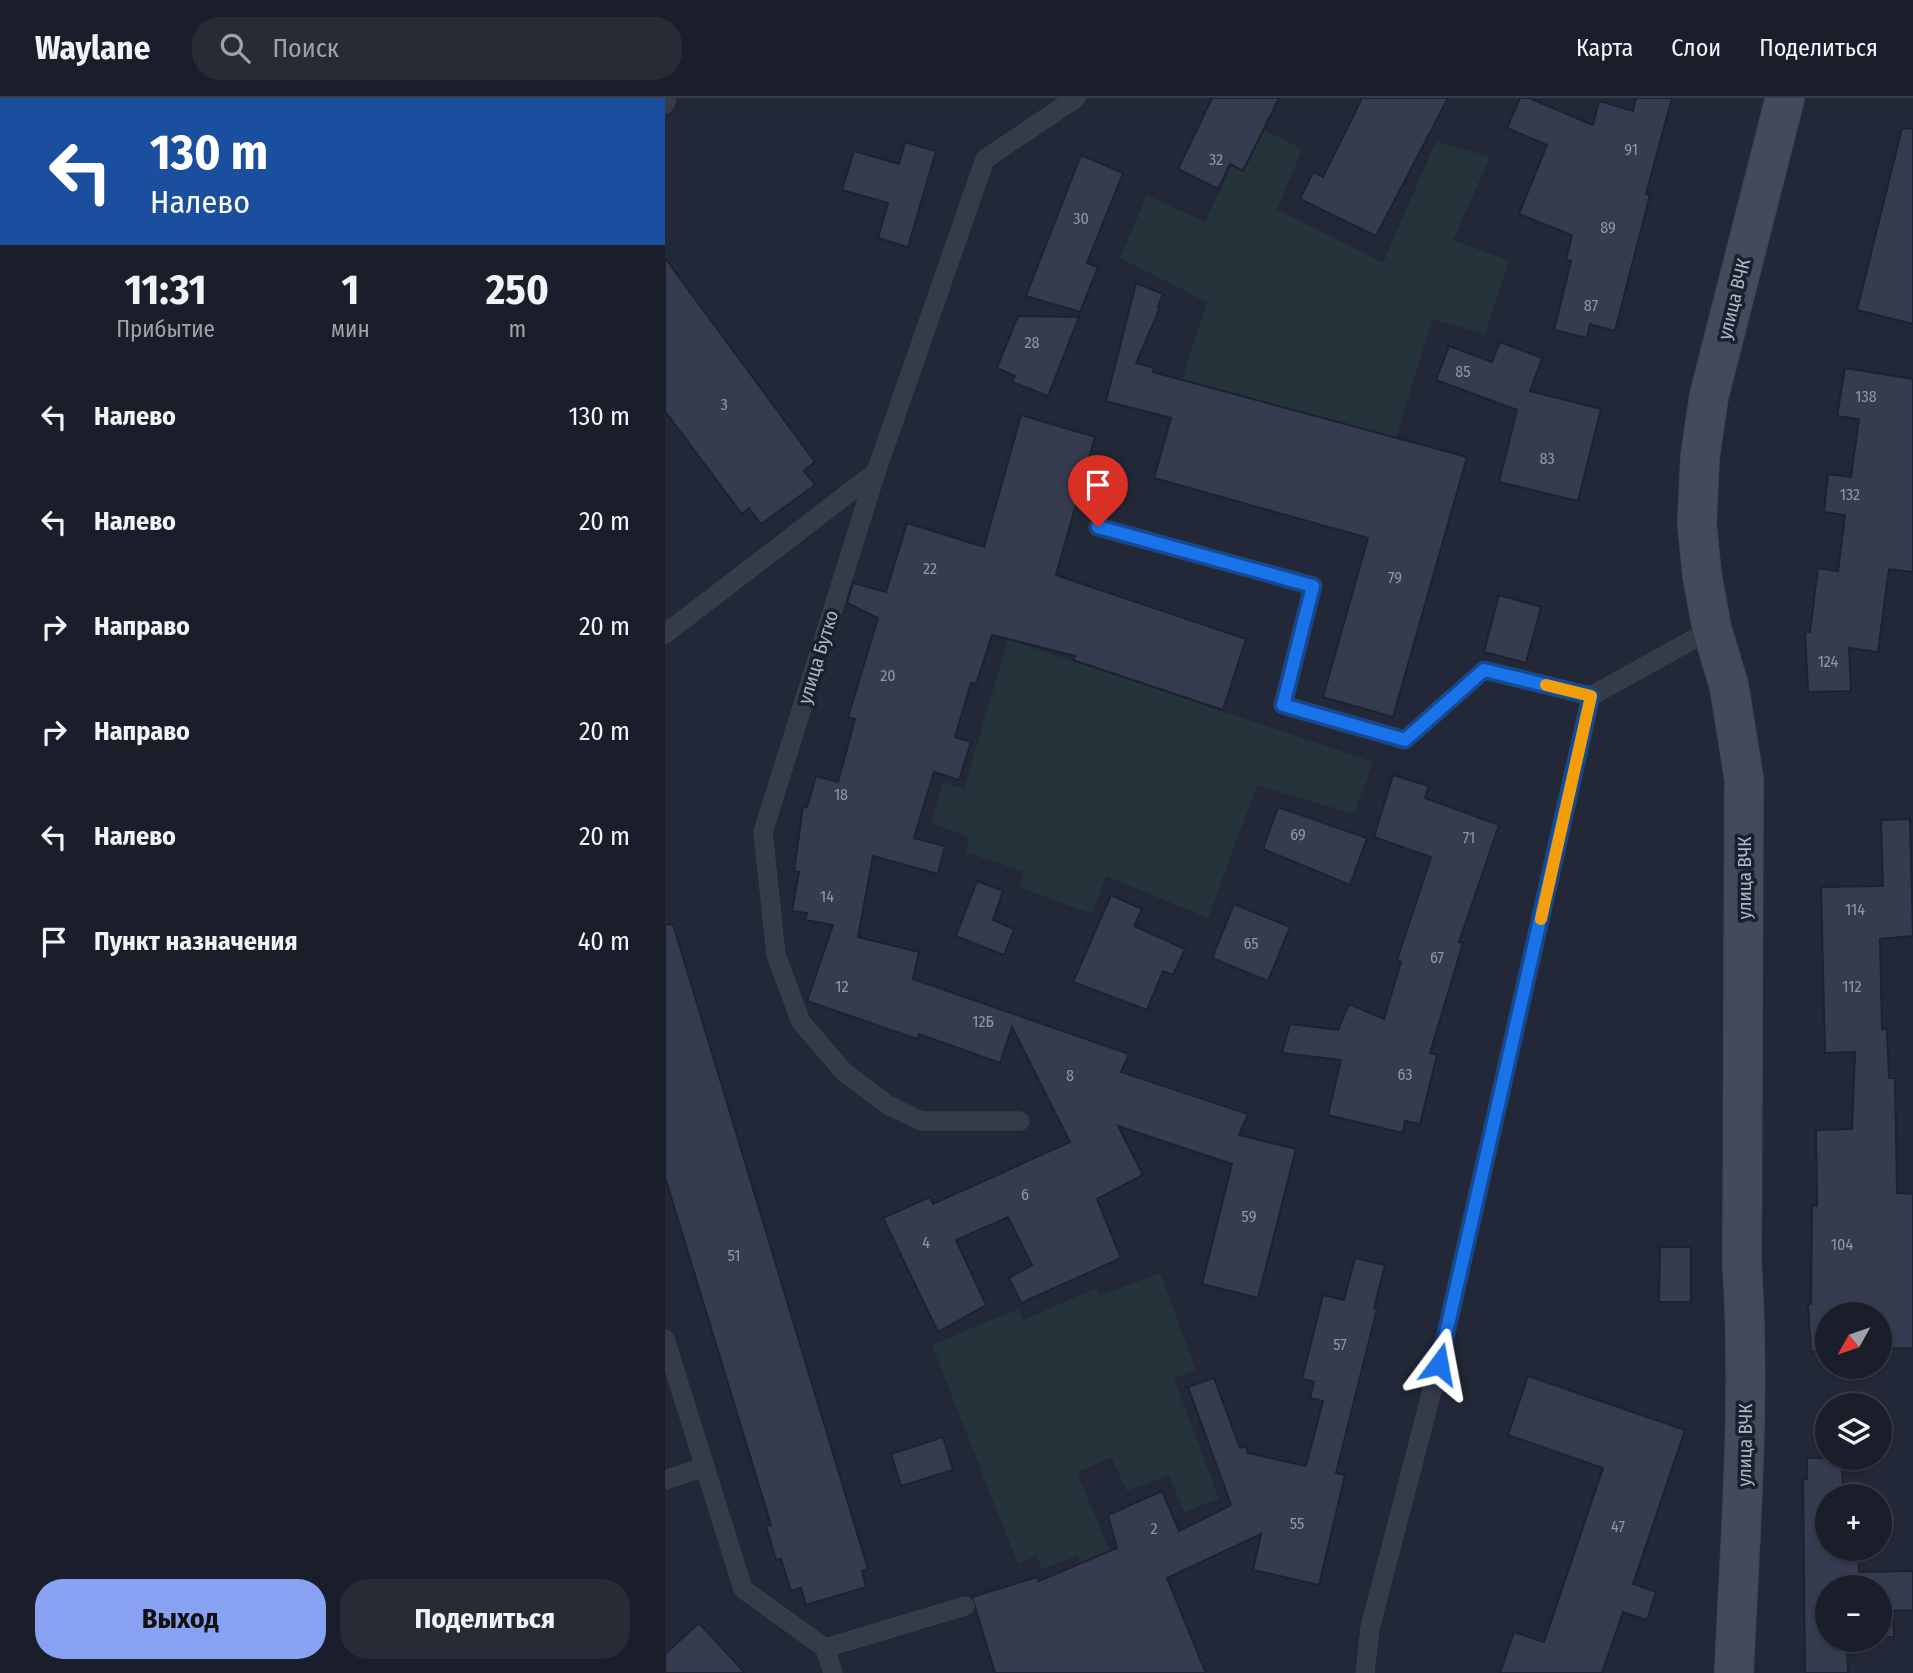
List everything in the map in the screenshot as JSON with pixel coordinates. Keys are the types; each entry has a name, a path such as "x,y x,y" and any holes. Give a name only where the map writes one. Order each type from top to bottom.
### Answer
{"main road":[{"name":"улица ВЧК","path":"1734,1673 1747,1456 1747,1334 1742,1265 1744,779 1729,685 1712,629 1697,524 1700,457 1709,396 1785,98"}],"lane":[{"path":"665,104 667,98"},
{"name":"улица Бутко","path":"1020,1121 921,1121 888,1105 844,1072 801,1022 776,955 763,832 876,472 985,159 1076,98"},
{"path":"665,634 876,472"},
{"path":"1098,527 1313,586 1283,705 1405,740 1484,670 1591,696 1712,629"},
{"path":"1365,1673 1370,1628 1439,1364 1591,696"},
{"path":"665,1339 743,1589 825,1648 833,1673"},
{"path":"665,1480 705,1467"},
{"path":"825,1648 965,1606"}],"shaded area":[{"path":"1252,124 1302,149 1277,210 1383,263 1436,141 1490,157 1453,240 1509,261 1485,334 1432,319 1396,438 1182,380 1207,302 1120,258 1147,195 1205,222"},
{"path":"1008,639 1373,762 1354,814 1257,785 1208,918 1106,876 1092,914 1019,887 1025,872 966,852 969,837 931,823 943,783 964,789"},
{"path":"1160,1273 1196,1370 1174,1378 1219,1499 1184,1512 1169,1475 1127,1491 1111,1457 1077,1473 1116,1566 1087,1579 1077,1556 1042,1569 1036,1556 1018,1564 932,1345 1018,1309 1023,1320 1097,1288 1100,1296"}],"building":[{"path":"1212,98 1279,98 1243,171 1230,164 1218,189 1178,169"},
{"path":"1362,98 1448,98 1376,236 1300,199 1313,172 1323,177"},
{"path":"1520,98 1529,98 1593,125 1599,101 1633,111 1636,98 1672,98 1646,194 1650,195 1615,331 1590,324 1587,338 1554,330 1571,261 1566,260 1572,235 1519,214 1547,145 1507,128"},
{"path":"1902,128 1913,129 1913,324 1857,310"},
{"path":"905,142 936,151 908,247 878,238 888,203 842,190 854,151 899,164"},
{"path":"1081,155 1123,173 1087,263 1098,267 1080,312 1026,296"},
{"path":"665,258 815,462 804,471 815,485 761,524 749,508 742,514 665,411"},
{"path":"1136,283 1163,294 1158,307 1160,308 1136,363 1154,368 1153,372 1467,457 1393,717 1323,697 1368,538 1154,478 1171,418 1106,401"},
{"path":"1018,316 1079,317 1048,396 1012,382 1015,376 997,368"},
{"path":"1500,342 1542,358 1530,391 1601,409 1578,501 1499,482 1517,410 1436,380 1449,346 1492,362"},
{"path":"1845,368 1913,379 1913,572 1889,569 1878,652 1849,648 1851,691 1808,692 1805,632 1810,632 1818,568 1838,571 1845,515 1824,512 1828,474 1851,477 1859,419 1837,416"},
{"path":"1021,415 1095,437 1056,575 1246,639 1223,710 1073,660 1075,656 992,635 976,684 971,683 955,737 971,742 959,780 934,772 914,838 945,846 938,874 873,856 858,937 919,952 913,979 1129,1054 1121,1072 1248,1114 1239,1135 1296,1149 1258,1298 1202,1284 1232,1164 1118,1126 1143,1175 1097,1199 1121,1258 1021,1303 1009,1278 1032,1265 1008,1217 956,1240 986,1305 938,1332 883,1218 930,1197 933,1204 1070,1142 1012,1027 1000,1063 919,1034 917,1039 807,1001 833,925 805,920 807,913 792,911 799,872 794,871 803,806 807,807 816,776 838,782 855,719 848,717 878,618 847,603 853,583 886,592 907,523 984,547"},
{"path":"1499,595 1541,607 1526,663 1484,652"},
{"path":"1393,775 1429,786 1425,798 1499,825 1459,942 1463,943 1430,1053 1437,1055 1420,1124 1405,1121 1403,1133 1328,1115 1341,1060 1282,1053 1290,1024 1338,1030 1349,1004 1384,1019 1401,962 1397,960 1431,857 1374,837"},
{"path":"1278,807 1367,838 1350,885 1263,849"},
{"path":"1910,819 1913,936 1880,939 1882,1029 1887,1029 1889,1078 1895,1078 1897,1193 1913,1194 1913,1348 1892,1349 1892,1302 1815,1302 1815,1352 1811,1352 1808,1304 1811,1304 1812,1205 1817,1206 1816,1130 1852,1129 1855,1052 1825,1053 1821,887 1883,886 1881,820"},
{"path":"977,881 1003,891 993,920 1014,929 1004,955 956,936"},
{"path":"1111,895 1142,909 1134,926 1185,949 1173,975 1163,971 1147,1010 1073,982"},
{"path":"1234,904 1290,927 1268,981 1212,958"},
{"path":"673,924 868,1569 862,1571 866,1587 806,1605 801,1588 791,1591 781,1559 776,1560 766,1526 771,1525 665,1177 665,925"},
{"path":"1660,1247 1691,1247 1691,1302 1659,1302"},
{"path":"1355,1258 1385,1265 1374,1308 1377,1309 1336,1473 1345,1475 1319,1585 1253,1570 1261,1534 1167,1578 1206,1673 995,1673 972,1597 1037,1577 1039,1581 1117,1548 1108,1515 1162,1491 1179,1531 1231,1505 1188,1387 1214,1378 1240,1448 1246,1446 1248,1453 1306,1466 1323,1401 1310,1398 1314,1382 1302,1379 1323,1295 1344,1300"},
{"path":"1528,1376 1685,1430 1633,1584 1656,1592 1647,1620 1623,1612 1602,1673 1500,1673 1514,1632 1544,1642 1603,1468 1508,1435"},
{"path":"943,1437 953,1470 901,1486 891,1454"},
{"path":"1807,1458 1815,1458 1815,1470 1842,1470 1843,1484 1815,1484 1815,1561 1859,1561 1859,1572 1913,1571 1913,1610 1893,1611 1894,1637 1892,1637 1892,1575 1815,1575 1815,1652 1847,1652 1848,1673 1805,1673 1803,1479 1807,1479"},
{"path":"699,1623 745,1673 665,1673 665,1654"}],"slow traffic":[{"path":"1541,919 1591,696 1546,685"}],"route":[{"path":"1098,527 1313,586 1283,705 1405,740 1484,670 1591,696 1439,1364"}]}
